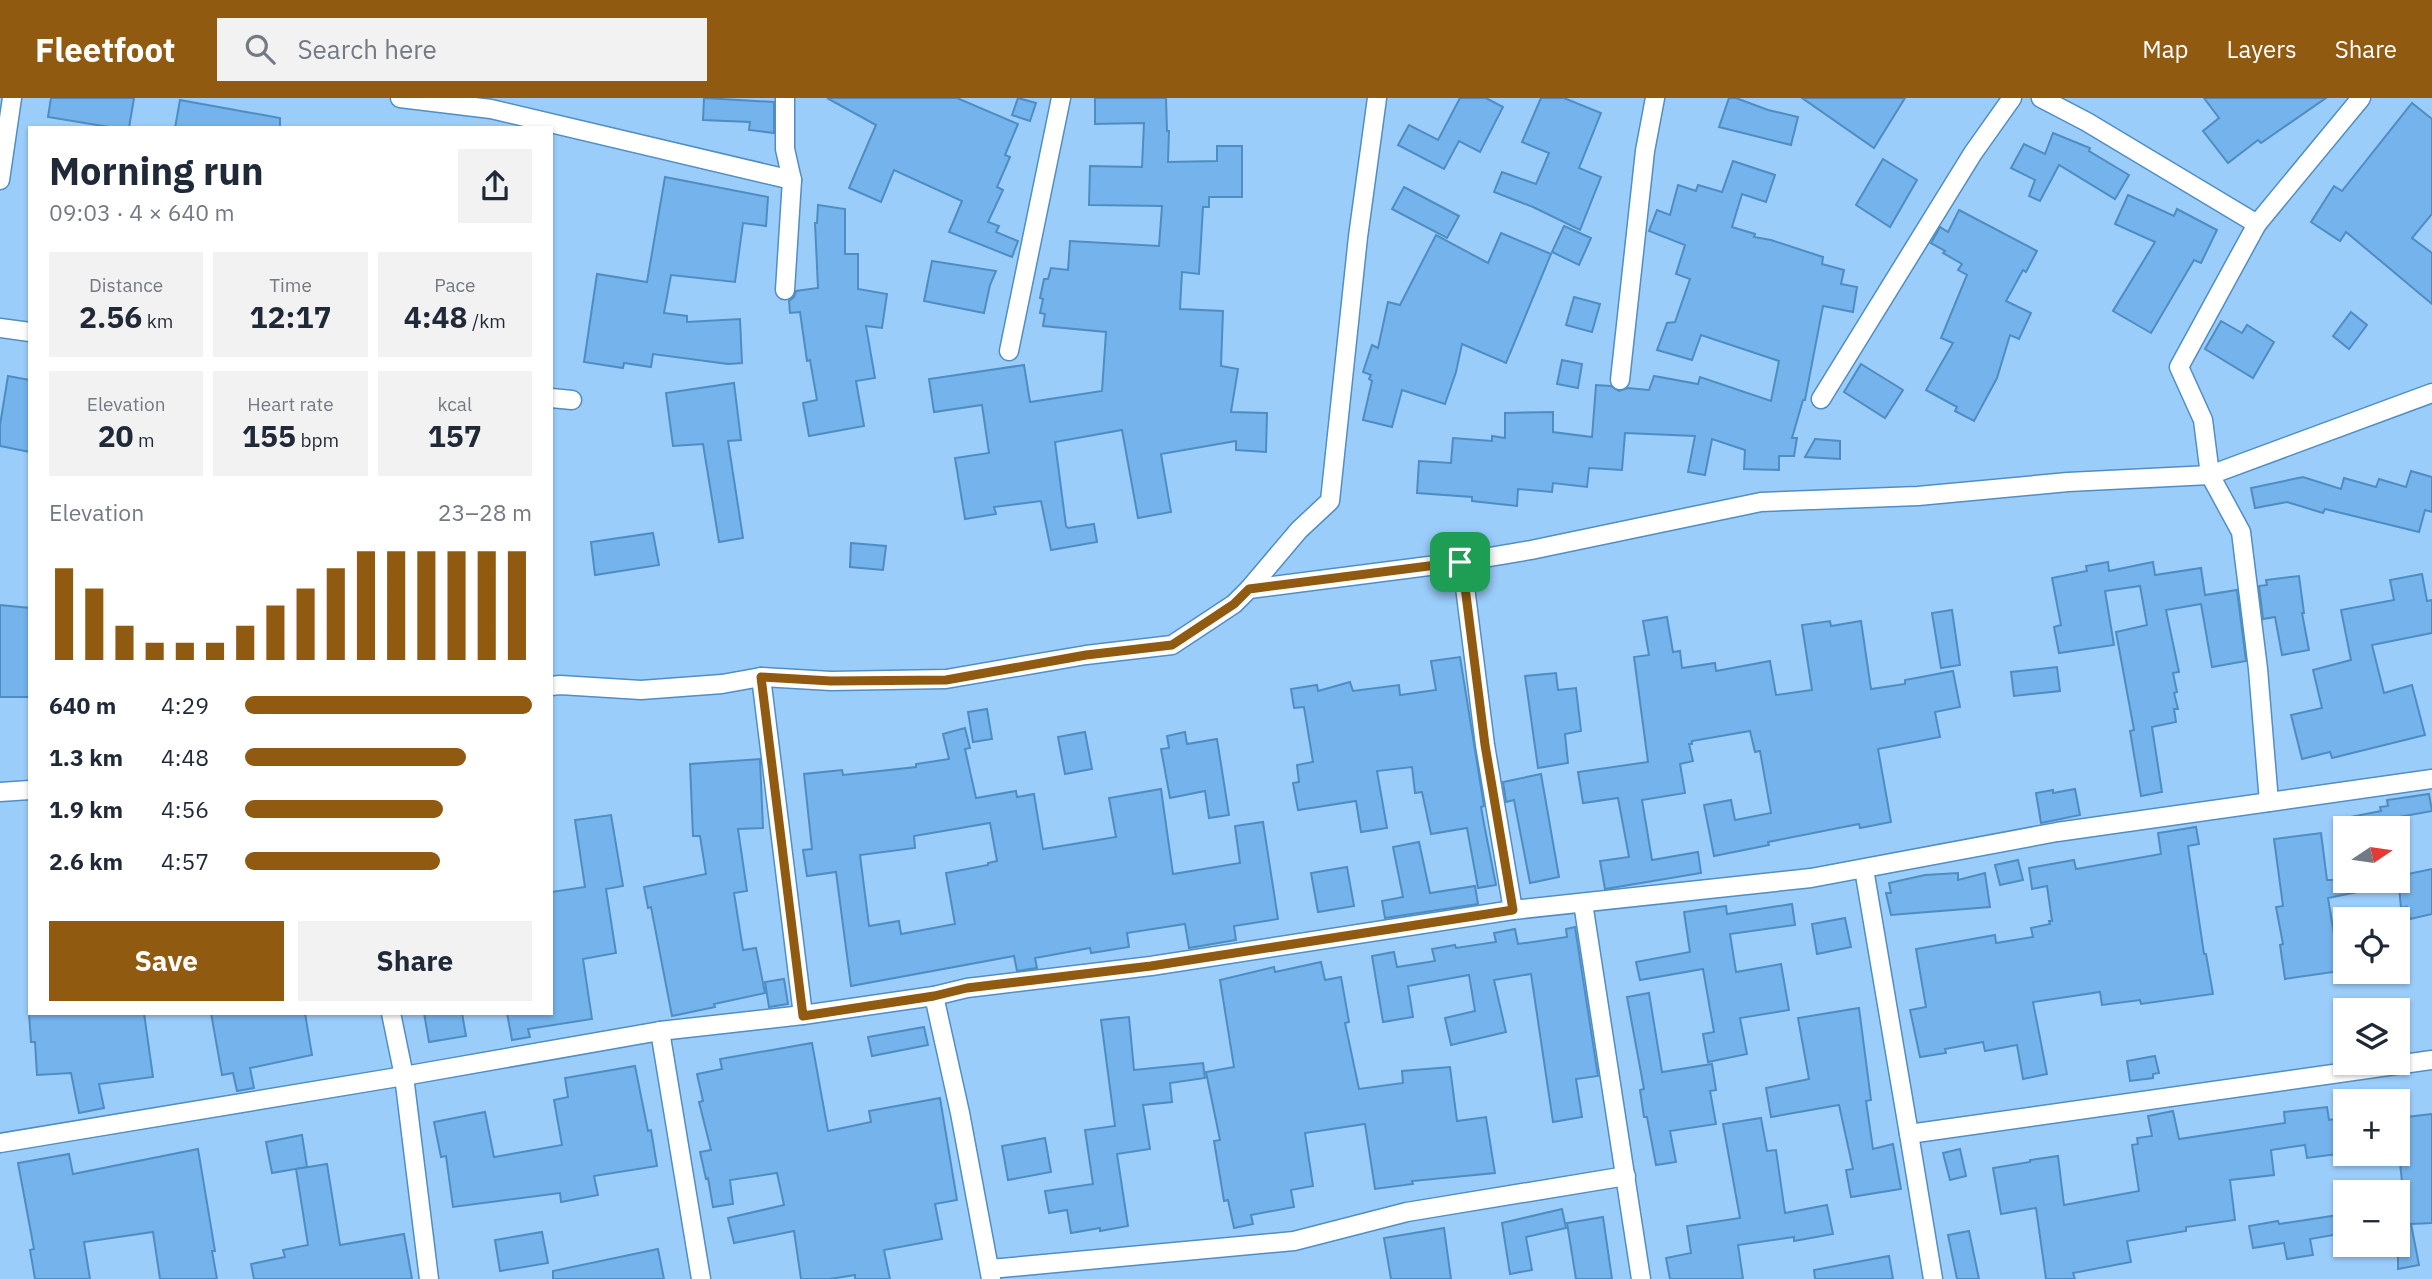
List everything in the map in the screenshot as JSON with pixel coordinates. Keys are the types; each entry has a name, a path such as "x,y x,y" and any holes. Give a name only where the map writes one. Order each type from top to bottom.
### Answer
{"street":[{"path":"0,180 12,98"},
{"path":"400,98 491,109 792,180"},
{"path":"785,290 792,180 785,149 786,98"},
{"path":"1009,351 1061,98"},
{"path":"553,686 642,690 722,684 761,677 831,681 946,680 1086,655 1172,645 1234,604 1300,530 1330,501 1358,237 1377,98"},
{"path":"1620,380 1645,151 1655,98"},
{"path":"1821,399 1973,153 2012,98"},
{"path":"2041,98 2087,122 2257,224"},
{"path":"2270,802 2258,669 2241,531 2210,475 2203,420 2179,367 2257,224 2361,98"},
{"path":"0,328 28,331"},
{"path":"1249,589 1460,562 1531,550 1761,502 1918,496 2068,482 2210,475 2432,393"},
{"path":"553,398 572,400"},
{"path":"1460,562 1485,745 1513,910"},
{"path":"761,677 803,1016"},
{"path":"0,1143 660,1031 803,1016 934,996 967,988 1151,966 1513,910 1811,878 2057,832 2432,779"},
{"path":"0,792 28,790"},
{"path":"1864,869 1933,1279"},
{"path":"1583,903 1642,1279"},
{"path":"934,996 991,1274 1294,1241 1407,1212 1626,1176"},
{"path":"391,1015 404,1076 429,1279"},
{"path":"660,1031 701,1279"},
{"path":"1909,1134 2432,1060"}],"building":[{"path":"51,98 134,98 129,126 103,126 48,117"},
{"path":"704,98 774,102 774,133 749,130 750,122 703,120"},
{"path":"827,98 957,98 1018,124 1005,155 1010,157 997,187 1003,190 988,222 999,226 996,232 1018,241 1012,257 949,232 962,201 894,170 881,202 849,188 876,125"},
{"path":"1018,98 1036,103 1030,121 1012,115"},
{"path":"1095,98 1166,98 1168,162 1217,161 1217,146 1242,146 1242,197 1209,197 1209,207 1203,207 1199,274 1182,272 1180,309 1223,311 1221,366 1238,369 1231,412 1267,413 1266,452 1236,450 1236,441 1161,454 1171,512 1138,518 1122,430 1055,442 1066,526 1068,528 1094,524 1097,542 1051,550 1041,501 994,507 996,514 965,519 955,458 989,453 982,405 934,412 929,379 1024,365 1030,402 1102,391 1106,332 1043,326 1045,314 1040,313 1043,299 1040,298 1044,279 1048,279 1051,268 1068,270 1070,241 1159,246 1162,206 1089,205 1090,166 1142,167 1144,123 1095,124"},
{"path":"1460,98 1486,98 1503,107 1480,152 1459,141 1444,169 1398,145 1409,125 1438,140"},
{"path":"1541,98 1564,98 1601,113 1579,168 1601,177 1580,230 1494,192 1502,172 1536,184 1549,153 1522,142"},
{"path":"1729,98 1798,117 1791,145 1719,127"},
{"path":"1802,98 1905,98 1874,148"},
{"path":"2204,98 2326,98 2261,143 2258,140 2228,163 2203,131 2219,118"},
{"path":"180,100 280,118 280,126 175,126"},
{"path":"2412,103 2432,119 2432,214 2412,238 2432,253 2432,304 2346,232 2340,241 2311,222 2334,186 2342,191"},
{"path":"2053,133 2090,148 2089,151 2129,175 2115,199 2059,165 2040,201 2029,196 2035,180 2011,168 2024,144 2045,154"},
{"path":"1883,159 1917,180 1890,227 1856,205"},
{"path":"1733,161 1775,175 1766,202 1742,194 1732,227 1755,234 1754,237 1823,257 1822,264 1844,270 1841,284 1857,287 1853,312 1823,306 1805,400 1792,438 1797,438 1794,456 1779,456 1779,470 1744,469 1745,450 1712,439 1705,475 1688,472 1695,436 1625,433 1622,470 1589,468 1587,487 1553,483 1552,492 1518,489 1517,506 1472,501 1472,497 1417,493 1419,461 1451,463 1453,438 1492,441 1492,436 1505,438 1505,413 1553,412 1553,432 1592,437 1596,385 1611,386 1619,391 1628,388 1649,390 1654,376 1698,384 1700,377 1771,401 1779,361 1701,335 1692,360 1657,350 1667,323 1675,322 1690,279 1676,274 1685,245 1649,231 1657,210 1670,215 1678,185 1696,191 1698,185 1722,192"},
{"path":"665,177 768,197 766,226 743,223 735,282 671,275 664,313 687,316 687,322 740,319 742,363 728,364 653,354 651,367 624,363 623,368 584,362 597,274 647,282"},
{"path":"1404,187 1459,216 1447,238 1392,209"},
{"path":"2128,195 2174,216 2177,209 2217,230 2201,263 2194,260 2151,333 2113,311 2155,242 2115,224"},
{"path":"818,205 845,209 845,254 858,254 858,289 887,294 882,328 866,326 875,378 856,381 864,426 809,436 803,403 817,400 810,360 807,361 800,312 790,313 789,301 796,291 818,288 815,223"},
{"path":"1959,210 2037,251 2006,301 2031,313 2019,339 2010,335 1997,378 1974,421 1955,411 1957,407 1926,390 1953,343 1941,338 1967,275 1958,270 1962,264 1931,243 1940,227 1948,232"},
{"path":"1564,226 1591,238 1579,265 1552,252"},
{"path":"1501,233 1551,254 1506,363 1462,344 1445,404 1402,390 1392,427 1363,420 1372,381 1369,379 1371,375 1363,372 1372,345 1378,348 1388,302 1400,305 1436,235 1488,263"},
{"path":"932,261 996,271 984,313 924,301"},
{"path":"1574,297 1600,304 1592,332 1566,325"},
{"path":"2351,312 2367,325 2349,349 2333,336"},
{"path":"2221,321 2242,333 2247,325 2274,342 2253,378 2205,349"},
{"path":"1562,360 1582,364 1578,388 1557,384"},
{"path":"1861,364 1903,390 1885,418 1844,392"},
{"path":"8,376 28,380 28,452 0,446 0,425"},
{"path":"734,383 741,440 728,441 743,538 719,542 703,444 673,446 666,393"},
{"path":"1815,439 1840,441 1840,459 1805,457"},
{"path":"2411,471 2432,477 2432,512 2425,510 2419,532 2325,509 2323,513 2287,502 2255,508 2251,488 2303,477 2341,489 2344,478 2376,487 2379,479 2406,487"},
{"path":"653,533 659,565 595,575 591,542"},
{"path":"851,543 886,546 883,570 850,567"},
{"path":"2108,562 2109,571 2153,562 2155,575 2201,568 2205,595 2237,590 2246,661 2212,667 2201,604 2166,610 2179,672 2173,673 2178,709 2174,709 2176,722 2152,727 2162,792 2141,796 2130,731 2134,730 2116,632 2147,625 2140,586 2105,591 2114,645 2059,653 2054,627 2061,625 2052,578 2087,571 2086,566"},
{"path":"2422,574 2427,601 2432,600 2432,633 2372,645 2384,693 2412,685 2425,735 2332,758 2330,752 2302,759 2291,715 2322,708 2313,670 2351,660 2341,610 2394,600 2390,580"},
{"path":"2299,576 2309,650 2282,655 2275,617 2263,619 2259,586 2267,585 2266,580"},
{"path":"0,605 28,608 28,697 0,697"},
{"path":"1952,610 1960,665 1941,668 1932,613"},
{"path":"1667,617 1673,652 1680,651 1682,668 1715,663 1716,671 1770,661 1776,695 1812,690 1802,625 1830,621 1831,626 1861,621 1871,689 1905,684 1905,680 1953,671 1960,707 1935,712 1940,737 1878,749 1891,822 1860,828 1859,824 1714,856 1704,805 1731,800 1735,820 1771,813 1760,751 1755,752 1750,731 1692,741 1692,744 1689,744 1693,761 1680,764 1685,793 1642,800 1652,860 1698,852 1701,873 1605,889 1600,861 1629,857 1618,798 1583,803 1578,772 1648,762 1634,657 1649,655 1643,621"},
{"path":"1460,657 1484,806 1481,807 1496,885 1478,888 1467,828 1431,834 1422,792 1415,793 1412,767 1377,771 1387,828 1361,832 1356,801 1298,810 1293,783 1299,782 1297,765 1313,762 1304,707 1294,708 1291,689 1317,685 1318,691 1350,682 1353,691 1399,685 1400,695 1436,690 1431,661"},
{"path":"2057,667 2060,691 2014,696 2011,672"},
{"path":"1556,673 1558,690 1576,688 1581,731 1565,734 1568,763 1538,768 1525,676"},
{"path":"987,709 992,739 973,742 968,712"},
{"path":"965,728 970,748 965,749 976,798 1016,791 1017,797 1034,794 1043,849 1116,837 1109,798 1161,789 1173,874 1240,863 1235,826 1263,822 1278,919 1234,926 1236,940 1189,948 1185,924 1127,933 1129,947 1091,953 1090,948 1035,958 1037,968 1017,971 1014,956 851,986 836,872 807,876 803,850 812,849 804,774 842,770 843,775 916,767 916,764 949,759 943,734","holes":["990,823 997,861 946,873 955,924 901,934 899,921 869,926 860,855 915,848 914,836"]},
{"path":"1085,732 1092,769 1065,774 1058,737"},
{"path":"1185,732 1187,744 1217,739 1229,815 1209,818 1205,791 1170,798 1161,749 1169,748 1167,736"},
{"path":"760,759 763,828 738,829 747,891 734,893 743,950 756,948 765,993 672,1016 651,907 648,908 644,887 706,874 700,836 693,836 690,764"},
{"path":"1541,774 1559,877 1530,883 1514,800 1506,802 1503,782"},
{"path":"2075,789 2080,815 2041,823 2036,793"},
{"path":"2429,794 2432,811 2404,816 2355,816 2381,811 2380,807 2388,806 2387,800"},
{"path":"611,815 623,886 606,889 616,953 583,959 592,1019 528,1029 530,1037 512,1040 507,1015 553,1015 553,892 585,887 575,820"},
{"path":"2196,827 2199,844 2188,846 2204,954 2213,994 2141,1004 2140,1000 2102,1005 2100,992 2033,1002 2047,1074 2023,1079 2017,1045 1985,1051 1983,1042 1945,1049 1946,1053 1920,1057 1910,1010 1926,1007 1916,949 1995,935 1996,943 2033,937 2031,928 2050,924 2049,921 2052,921 2047,886 2032,889 2029,868 2074,860 2076,869 2161,854 2158,833"},
{"path":"2321,833 2327,880 2333,880 2333,893 2352,893 2328,898 2333,928 2333,972 2285,979 2280,945 2283,944 2276,907 2283,906 2274,839"},
{"path":"1419,842 1430,893 1475,886 1478,904 1385,918 1382,901 1403,897 1393,847"},
{"path":"2018,860 2023,880 2000,885 1995,865"},
{"path":"1347,867 1354,906 1318,912 1311,873"},
{"path":"2432,869 2432,914 2410,919 2410,907 2401,907 2400,893 2410,893 2410,874"},
{"path":"1958,873 1958,880 1985,873 1990,907 1891,915 1886,893 1891,893 1889,883 1925,875"},
{"path":"1792,904 1795,925 1730,934 1736,972 1781,964 1789,1010 1740,1018 1747,1054 1708,1062 1703,1034 1714,1032 1703,969 1640,980 1636,962 1690,952 1684,912 1726,906 1727,914"},
{"path":"1845,918 1851,947 1817,954 1812,924"},
{"path":"1575,927 1598,1076 1576,1079 1582,1117 1553,1122 1531,974 1494,980 1506,1032 1451,1045 1445,1018 1475,1011 1469,975 1408,986 1413,1017 1383,1022 1372,956 1394,952 1397,967 1435,961 1432,949 1496,942 1494,933 1515,929 1518,944 1567,937 1566,929"},
{"path":"1321,962 1325,980 1341,977 1349,1022 1345,1023 1359,1089 1403,1083 1402,1071 1450,1067 1457,1121 1486,1117 1495,1173 1412,1181 1413,1184 1375,1189 1365,1124 1305,1133 1313,1186 1291,1190 1294,1207 1251,1215 1253,1224 1234,1228 1228,1200 1224,1201 1214,1141 1220,1140 1206,1072 1234,1067 1220,980 1274,967 1275,972"},
{"path":"784,979 788,1004 769,1007 765,982"},
{"path":"1649,993 1662,1072 1712,1064 1716,1090 1710,1091 1716,1124 1670,1131 1676,1162 1656,1165 1647,1117 1644,1117 1640,1090 1644,1089 1627,997"},
{"path":"1859,1008 1871,1100 1866,1101 1873,1149 1893,1144 1901,1189 1851,1197 1846,1170 1853,1169 1839,1105 1771,1117 1766,1088 1809,1079 1798,1018"},
{"path":"29,1015 144,1015 153,1077 99,1084 104,1108 79,1113 71,1073 37,1075 35,1042 31,1042"},
{"path":"211,1015 305,1015 312,1055 250,1068 254,1088 237,1091 233,1073 222,1075"},
{"path":"424,1015 462,1015 466,1036 429,1042"},
{"path":"1129,1017 1134,1070 1203,1063 1205,1078 1170,1083 1172,1102 1143,1105 1150,1149 1117,1154 1128,1226 1071,1233 1067,1210 1049,1213 1045,1191 1093,1184 1085,1130 1115,1126 1101,1020"},
{"path":"924,1027 928,1045 872,1056 868,1037"},
{"path":"812,1043 828,1131 871,1122 869,1111 940,1098 957,1200 935,1204 942,1239 884,1250 890,1279 855,1279 855,1275 830,1279 801,1279 794,1231 734,1243 728,1218 784,1205 777,1173 730,1180 733,1204 713,1207 700,1152 711,1150 699,1102 703,1101 697,1074 722,1069 720,1059"},
{"path":"2155,1056 2159,1073 2153,1074 2153,1078 2130,1081 2127,1061"},
{"path":"635,1066 657,1166 594,1176 598,1195 561,1202 560,1193 453,1207 446,1156 441,1157 434,1122 485,1112 494,1157 562,1145 554,1100 568,1097 565,1078"},
{"path":"2327,1107 2329,1120 2333,1120 2333,1155 2307,1158 2305,1145 2271,1150 2274,1175 2230,1180 2235,1220 2186,1227 2186,1231 2127,1241 2131,1262 2073,1273 2075,1279 2046,1279 2036,1208 2001,1214 1993,1168 2058,1156 2064,1205 2139,1191 2132,1145 2138,1144 2137,1138 2152,1136 2148,1116 2173,1111 2179,1139 2285,1123 2284,1112"},
{"path":"2432,1114 2432,1223 2411,1224 2419,1265 2398,1269 2398,1257 2410,1257 2410,1180 2402,1180 2400,1166 2410,1166 2410,1117"},
{"path":"1761,1118 1767,1151 1776,1150 1785,1213 1827,1205 1833,1234 1794,1241 1794,1237 1738,1245 1743,1279 1670,1279 1666,1258 1691,1253 1687,1226 1740,1218 1723,1124"},
{"path":"302,1135 307,1167 272,1173 266,1142"},
{"path":"1045,1138 1051,1172 1008,1180 1002,1146"},
{"path":"198,1149 217,1279 160,1279 153,1232 84,1242 90,1279 35,1279 30,1250 34,1249 18,1163 69,1154 73,1174"},
{"path":"1960,1149 1966,1176 1950,1180 1943,1153"},
{"path":"327,1164 340,1245 404,1234 412,1279 254,1279 251,1264 285,1257 283,1250 308,1245 296,1169"},
{"path":"1562,1209 1566,1228 1526,1237 1532,1270 1510,1274 1502,1223"},
{"path":"2333,1216 2333,1235 2310,1239 2313,1255 2287,1259 2284,1243 2253,1248 2249,1226 2278,1221 2279,1224"},
{"path":"1603,1217 1612,1279 1576,1279 1567,1223"},
{"path":"1444,1228 1451,1279 1391,1279 1384,1238"},
{"path":"1969,1231 1979,1279 1957,1279 1948,1235"},
{"path":"542,1232 548,1263 500,1271 495,1240"},
{"path":"658,1249 664,1279 553,1279 553,1271"},
{"path":"1889,1256 1893,1279 1815,1279 1814,1270"}],"route":[{"path":"1460,562 1485,745 1513,910 1151,966 967,988 934,996 803,1016 761,677 831,681 946,680 1086,655 1172,645 1234,604 1249,589 1460,562"}]}
